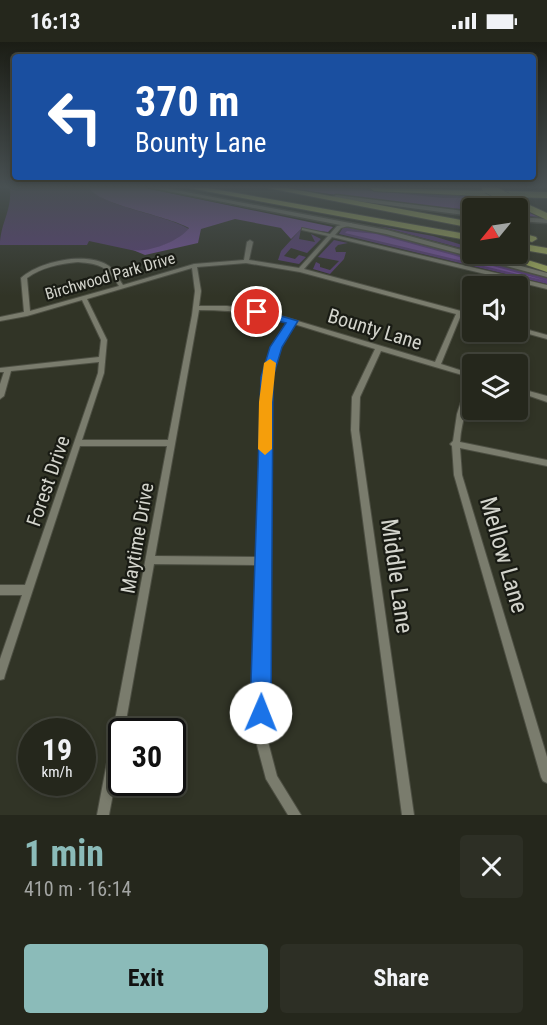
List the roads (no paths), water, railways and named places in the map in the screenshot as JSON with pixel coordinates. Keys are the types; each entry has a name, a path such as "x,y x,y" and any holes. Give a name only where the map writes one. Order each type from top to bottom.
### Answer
{"highway":[{"path":"385,224 462,243"},
{"path":"394,224 462,236"},
{"path":"528,238 547,242"},
{"path":"528,248 547,251"},
{"path":"522,264 547,272"}],"main road":[{"path":"350,224 462,249"}],"street":[{"path":"300,270 339,227 350,224"},
{"path":"304,229 547,287"},
{"path":"246,261 250,242"},
{"name":"Birchwood Park Drive","path":"0,319 27,314 194,266 246,261 300,270 462,314"},
{"path":"27,314 22,284 30,268 52,264 97,264 108,268 122,286"},
{"name":"Maytime Drive","path":"103,815 196,308 198,279 194,266"},
{"name":"Forest Drive","path":"0,675 79,443 104,359 102,333 84,298"},
{"name":"Bounty Lane","path":"196,308 244,310 293,321 462,374"},
{"path":"437,365 459,313"},
{"path":"293,321 276,347 267,377 260,734 272,779 295,815"},
{"path":"528,332 547,337"},
{"name":"Middle Lane","path":"379,348 361,381 356,397 355,430 408,815"},
{"path":"0,396 4,369 104,359"},
{"path":"528,393 547,399"},
{"name":"Mellow Lane","path":"462,408 456,426 454,444 458,475 547,777"},
{"path":"79,443 172,443"},
{"path":"454,444 547,463"},
{"path":"151,560 262,561"},
{"path":"0,590 28,590"}]}
